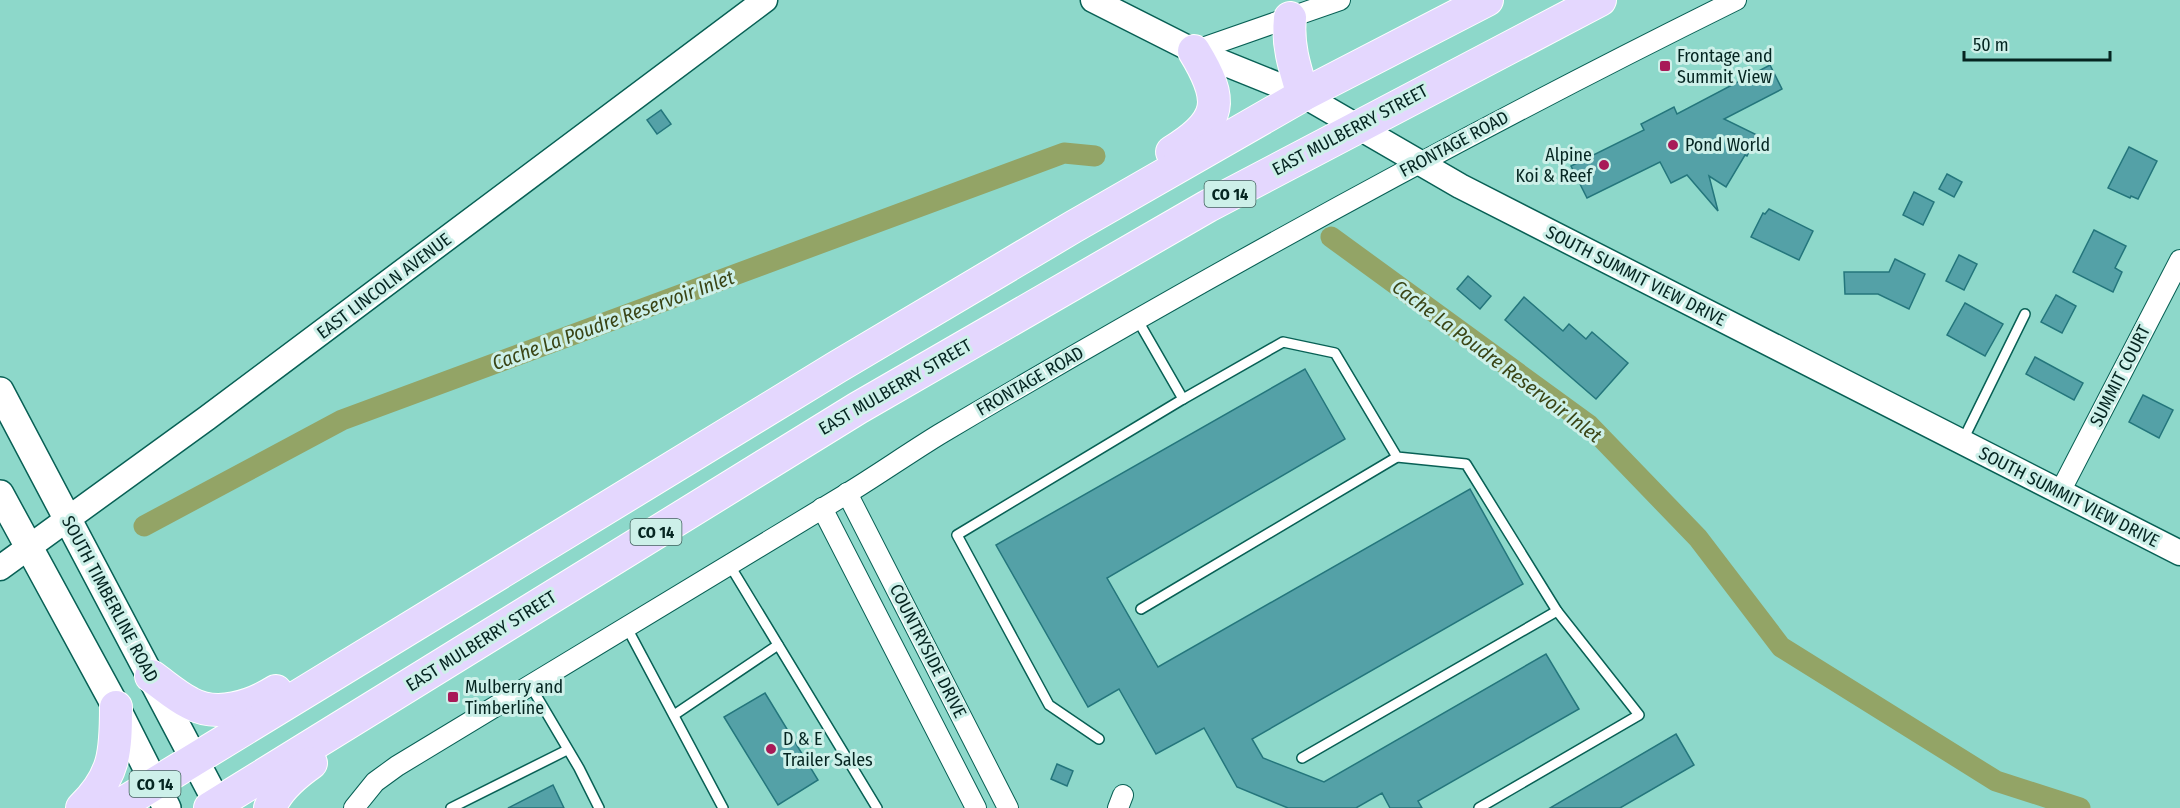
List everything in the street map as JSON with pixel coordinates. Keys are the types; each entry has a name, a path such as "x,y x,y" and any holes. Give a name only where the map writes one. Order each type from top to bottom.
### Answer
{"highway":[{"name":"CO 14","path":"115,808 161,796 195,760 649,481 1073,227 1302,95 1487,0"},
{"name":"EAST MULBERRY STREET","path":"216,807 858,408 1208,206 1600,0"},
{"path":"1290,18 1288,35 1290,55 1302,95"},
{"path":"1073,227 1124,181 1187,142 1206,124 1213,113 1215,100 1213,86 1194,51"},
{"path":"151,676 192,705 212,710 241,707 264,698 583,504 649,481"},
{"path":"270,808 273,798 300,771 386,714 498,646 609,561"},
{"path":"82,808 102,785 112,763 116,748 116,707"}],"main road":[{"name":"SOUTH TIMBERLINE ROAD","path":"0,391 195,760 216,807"},
{"path":"0,494 116,707 161,796"}],"street":[{"name":"EAST LINCOLN AVENUE","path":"0,568 207,418 765,0"},
{"path":"1194,51 1341,0"},
{"name":"FRONTAGE ROAD","path":"354,808 358,800 375,782 397,766 847,493 935,437 1137,319 1420,161 1602,66 1736,0"},
{"name":"SOUTH SUMMIT VIEW DRIVE","path":"1098,1 1194,51 1302,95 1471,192 2180,554"},
{"name":"SUMMIT COURT","path":"2060,492 2180,260"},
{"name":"COUNTRYSIDE DRIVE","path":"847,493 1008,808"},
{"name":"COUNTRYSIDE DRIVE","path":"822,508 976,808"}],"lane":[{"path":"1962,442 2025,314"},
{"path":"1137,319 1183,399"},
{"path":"1100,739 1048,705 957,535 1183,399 1283,342 1335,353 1397,457"},
{"path":"1141,609 1397,457 1466,464 1557,611 1639,715 1479,808"},
{"path":"729,563 877,808"},
{"path":"1302,758 1557,611"},
{"path":"626,626 723,808"},
{"path":"674,715 778,645"},
{"path":"530,686 599,808"},
{"path":"451,808 567,750"}],"building":[{"path":"1770,65 1782,89 1724,119 1757,135 1747,156 1745,155 1726,187 1709,176 1718,211 1687,175 1671,183 1660,162 1587,198 1571,166 1644,130 1641,124 1674,107 1677,114"},
{"path":"661,110 671,124 657,134 647,120"},
{"path":"2129,147 2157,161 2138,199 2131,196 2130,198 2108,188"},
{"path":"1947,174 1962,182 1954,197 1939,189"},
{"path":"1914,192 1934,202 1923,225 1903,215"},
{"path":"1769,209 1813,231 1799,260 1751,237 1763,213 1765,214"},
{"path":"2094,230 2126,246 2115,268 2122,272 2113,292 2073,272"},
{"path":"1959,255 1977,264 1964,290 1946,281"},
{"path":"1895,259 1925,274 1909,309 1878,294 1845,294 1844,272 1889,272"},
{"path":"1468,276 1491,296 1480,309 1457,289"},
{"path":"2056,295 2076,306 2062,333 2041,322"},
{"path":"1524,297 1563,331 1569,324 1586,339 1592,332 1628,363 1596,399 1505,320"},
{"path":"1965,303 2003,324 1985,356 1947,335"},
{"path":"2035,357 2083,383 2074,400 2026,374"},
{"path":"1305,369 1345,439 1107,578 1158,667 1470,489 1523,584 1252,739 1263,758 1324,782 1546,654 1579,709 1418,801 1422,808 1390,808 1382,793 1356,808 1288,808 1237,787 1204,728 1156,754 1119,689 1088,707 996,545"},
{"path":"2143,395 2173,410 2159,438 2129,422"},
{"name":"D & E Trailer Sales","path":"765,693 818,780 778,805 724,717"},
{"path":"1676,734 1694,765 1620,808 1550,808"},
{"path":"1057,764 1073,771 1067,786 1051,779"},
{"path":"553,785 564,808 508,808"}],"waterway":[{"name":"Cache La Poudre Reservoir Inlet","path":"144,526 342,420 1064,153 1095,156"},
{"name":"Cache La Poudre Reservoir Inlet","path":"1331,237 1589,425 1698,538 1781,647 1996,781 2080,808"}],"place":[{"name":"Frontage and Summit View","path":"1665,66"},
{"name":"Pond World","path":"1673,145"},
{"name":"Alpine Koi & Reef","path":"1604,165"},
{"name":"Mulberry and Timberline","path":"453,697"},
{"name":"D & E Trailer Sales","path":"771,749"}]}
